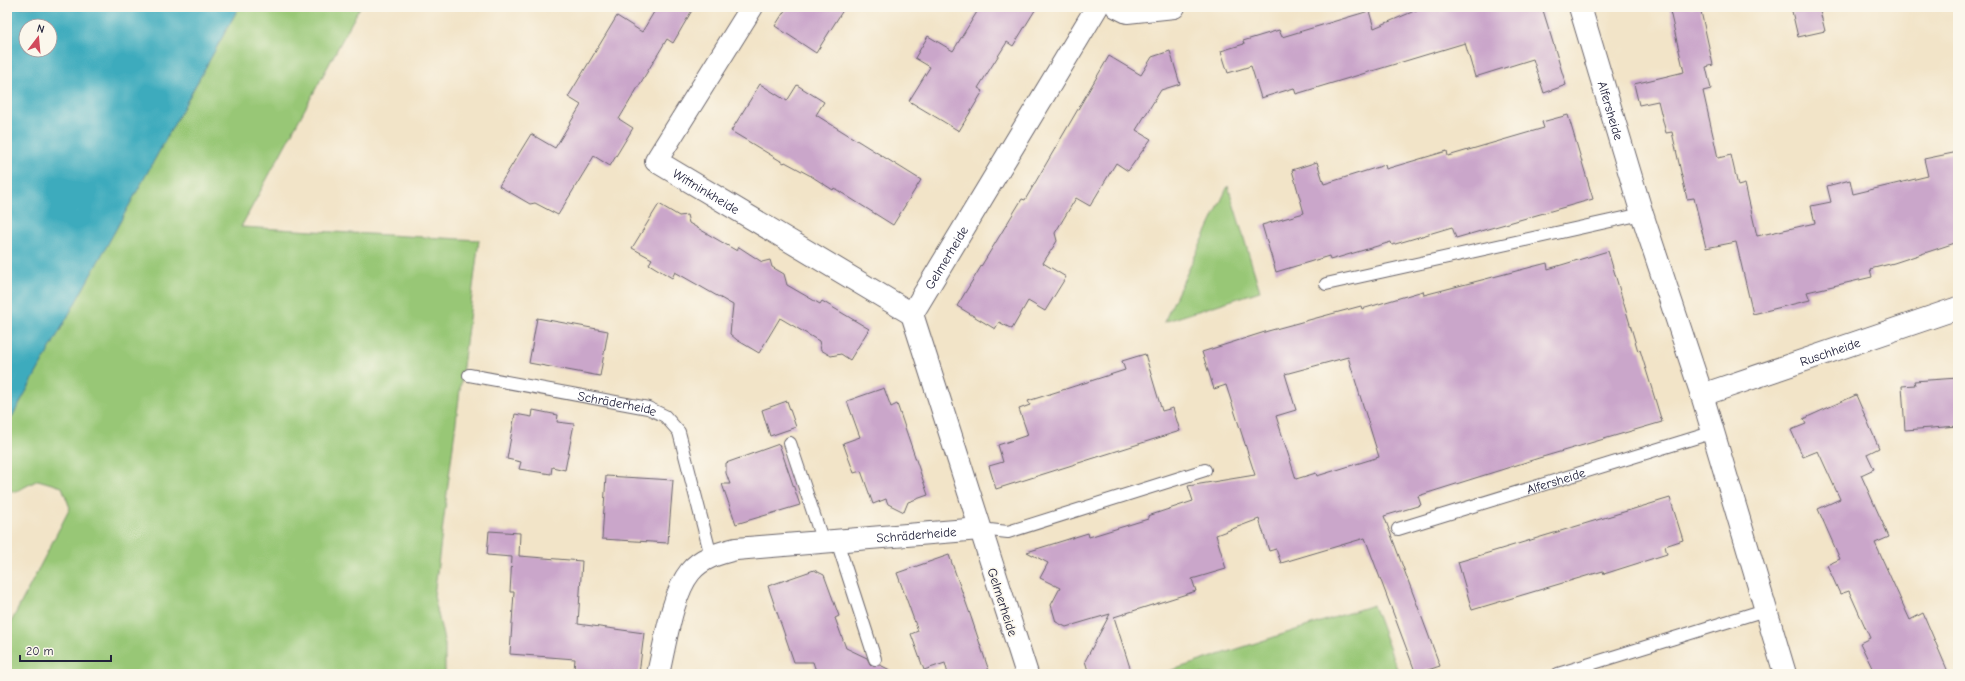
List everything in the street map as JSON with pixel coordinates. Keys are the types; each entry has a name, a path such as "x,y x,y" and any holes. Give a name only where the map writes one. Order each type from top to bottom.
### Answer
{"street":[{"name":"Wittninkheide","path":"752,7 656,161 912,314"},
{"name":"Gelmerheide","path":"1027,674 912,314 1097,7"},
{"path":"1117,7 1127,12 1174,7"},
{"name":"Alfersheide","path":"1580,7 1642,214 1714,432 1785,674"},
{"name":"Ruschheide","path":"1702,395 1958,308"},
{"name":"Schräderheide","path":"658,674 677,595 690,571 711,556 736,549 980,529"}],"lane":[{"path":"1326,284 1642,214"},
{"name":"Schräderheide","path":"469,375 648,408 665,416 679,432 711,556"},
{"name":"Alfersheide","path":"1398,529 1714,432"},
{"path":"790,443 830,541 875,659"},
{"path":"980,529 1008,532 1205,470"},
{"path":"1558,674 1765,610"}],"green space":[{"path":"239,7 360,7 241,227 479,240 434,596 445,645 445,674 7,674 7,630 70,508 62,487 38,480 15,492 7,489 7,426"},
{"path":"1228,186 1260,291 1164,322"},
{"path":"1373,605 1399,674 1160,674"}],"water":[{"path":"7,7 239,7 7,426"}],"building":[{"path":"657,7 694,7 673,43 667,39 619,119 633,128 610,166 594,156 558,215 535,203 530,204 499,186 531,134 555,148 581,105 568,97 617,16 642,32"},
{"path":"787,7 845,7 816,53 775,26"},
{"path":"980,7 1037,7 1013,46 1007,42 978,88 983,91 959,131 909,101 930,67 915,58 928,36 953,51"},
{"path":"1424,7 1542,7 1566,85 1544,93 1533,59 1475,77 1465,43 1296,94 1294,88 1261,98 1251,66 1228,73 1221,51 1244,44 1243,41 1279,30 1282,37 1369,11 1374,28"},
{"path":"1669,7 1700,7 1713,65 1706,67 1711,89 1703,91 1718,158 1731,155 1738,186 1745,184 1757,236 1815,223 1811,206 1831,202 1827,186 1850,180 1853,194 1928,176 1924,159 1958,152 1958,242 1894,263 1870,269 1872,277 1807,292 1810,300 1753,314 1736,242 1706,248 1694,198 1687,199 1672,132 1666,133 1658,101 1639,105 1634,84 1684,72"},
{"path":"1791,7 1819,7 1825,31 1798,37"},
{"path":"1170,51 1180,84 1161,90 1136,130 1151,139 1128,171 1116,163 1090,206 1076,198 1055,233 1057,241 1043,263 1066,277 1045,311 1028,301 1012,329 999,322 995,329 957,306 1022,199 1025,200 1109,56 1141,75 1152,57"},
{"path":"760,84 787,101 797,85 824,102 816,115 921,180 893,225 834,188 833,190 811,176 785,162 784,163 731,131"},
{"path":"1568,115 1593,199 1456,238 1452,227 1392,245 1391,242 1330,260 1329,256 1276,272 1262,225 1304,213 1292,170 1317,162 1324,184 1385,165 1386,169 1447,151 1448,156 1544,128 1542,122"},
{"path":"659,204 679,216 687,215 689,223 737,251 739,247 762,262 770,260 772,267 784,274 787,285 820,304 822,301 869,329 850,360 841,354 831,356 821,350 819,341 780,318 759,353 737,340 730,334 733,305 675,272 672,278 649,264 652,259 632,248"},
{"path":"1608,251 1638,351 1640,350 1662,422 1539,458 1418,496 1421,505 1384,516 1440,666 1416,674 1365,538 1281,563 1276,549 1269,551 1259,519 1216,535 1226,569 1192,579 1196,591 1114,617 1132,674 1089,674 1085,661 1110,614 1066,627 1056,622 1051,605 1060,588 1040,578 1048,563 1027,552 1088,533 1089,537 1148,519 1148,516 1193,501 1188,486 1255,475 1226,385 1214,389 1202,352 1268,331 1361,306 1362,309 1423,291 1424,295 1547,263 1548,269","holes":["1348,357 1379,457 1317,476 1316,473 1296,479 1276,416 1296,410 1285,374"]},
{"path":"537,318 608,331 600,376 529,363"},
{"path":"1145,354 1162,411 1173,408 1180,431 996,489 989,466 1003,462 998,445 1028,435 1019,409 1030,405 1028,401 1125,370 1122,361"},
{"path":"1958,378 1958,426 1905,430 1902,386 1915,385 1914,381"},
{"path":"884,388 891,407 897,404 928,495 908,502 904,512 888,504 886,499 873,504 861,471 854,473 843,443 860,437 847,401"},
{"path":"1856,395 1879,448 1867,454 1874,469 1861,475 1889,537 1875,543 1910,620 1923,613 1949,674 1875,674 1860,643 1870,638 1849,591 1840,594 1827,565 1840,559 1818,509 1840,499 1818,451 1803,457 1791,430 1806,424 1803,419"},
{"path":"787,401 796,427 770,436 762,410"},
{"path":"533,410 558,415 557,422 574,424 565,470 552,467 551,474 519,469 521,462 507,459 515,414 532,417"},
{"path":"779,444 800,505 736,524 722,484 730,484 726,473 726,463"},
{"path":"606,476 673,480 668,543 602,539"},
{"path":"1670,498 1683,540 1665,546 1667,554 1604,574 1603,571 1472,610 1458,562"},
{"path":"489,531 520,533 519,556 582,561 578,624 644,633 639,674 605,674 574,670 575,659 510,654 514,592 510,592 512,557 487,555"},
{"path":"949,555 990,674 948,674 945,663 924,670 911,634 918,631 897,573"},
{"path":"814,570 824,575 839,616 835,618 846,648 867,658 873,666 880,665 898,674 817,674 813,662 794,662 768,586"}]}
